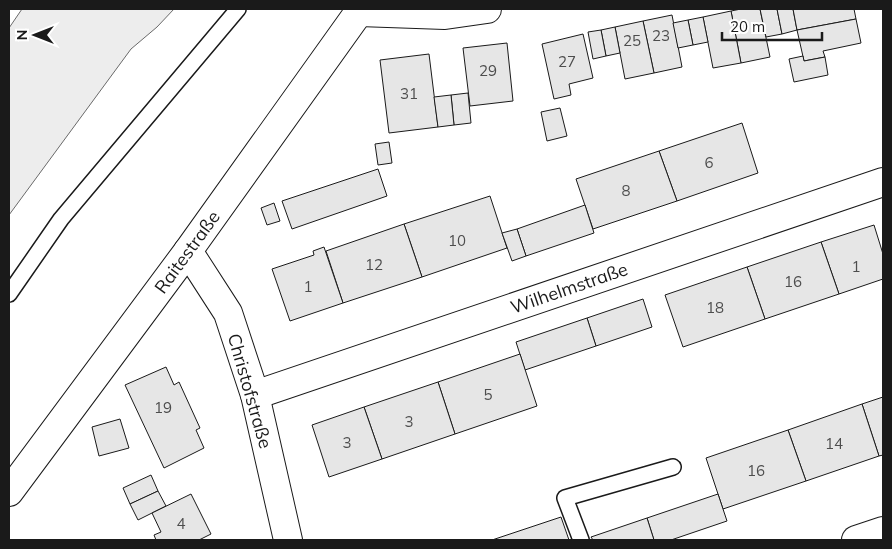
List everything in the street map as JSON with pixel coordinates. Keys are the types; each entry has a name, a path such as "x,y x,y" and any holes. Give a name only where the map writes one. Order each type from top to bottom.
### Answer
{"street":[{"path":"360,10 445,15 487,9"},
{"name":"Raitestraße","path":"9,492 188,251 360,10"},
{"name":"Wilhelmstraße","path":"255,395 883,182"},
{"name":"Christofstraße","path":"188,251 228,313 255,395 288,540"},
{"path":"856,540 883,531"}],"lane":[{"path":"9,294 62,219 238,9"},
{"path":"580,540 565,498 673,467"}],"shaded area":[{"path":"22,9 174,9 157,27 131,49 9,215 9,28"}],"building":[{"path":"760,9 770,57 741,63 731,11"},
{"path":"760,9 777,9 782,34 766,37"},
{"path":"777,9 793,9 797,30 782,34"},
{"path":"793,9 854,9 856,19 797,30"},
{"path":"731,11 741,63 713,68 703,17"},
{"path":"672,15 682,67 654,73 643,21"},
{"path":"703,17 708,42 693,45 688,20"},
{"path":"856,19 861,43 823,51 825,57 804,61 797,30"},
{"path":"688,20 693,45 678,48 673,23"},
{"path":"643,21 654,73 625,79 615,27"},
{"path":"615,27 620,53 606,56 601,30"},
{"path":"601,30 606,56 593,59 588,32"},
{"path":"583,34 593,78 569,84 571,95 554,99 542,44"},
{"path":"507,43 513,101 470,106 463,48"},
{"path":"429,54 438,127 389,133 380,60"},
{"path":"803,56 804,61 825,57 828,75 794,82 789,59"},
{"path":"468,93 471,123 454,125 451,95"},
{"path":"451,95 454,125 438,127 434,97"},
{"path":"560,108 567,136 547,141 541,112"},
{"path":"742,123 758,173 677,201 659,151"},
{"path":"389,142 392,163 378,165 375,144"},
{"path":"659,151 677,201 593,229 576,179"},
{"path":"378,169 387,196 292,229 282,201"},
{"path":"490,196 507,248 422,277 404,224"},
{"path":"274,203 280,221 267,225 261,208"},
{"path":"585,205 594,233 526,256 517,229"},
{"path":"404,224 422,277 343,303 326,251"},
{"path":"874,225 883,254 883,279 839,294 821,242"},
{"path":"517,229 526,256 512,261 502,233"},
{"path":"821,242 839,294 765,319 747,267"},
{"path":"324,247 343,303 290,321 272,269 314,255 313,251"},
{"path":"747,267 765,319 683,347 665,295"},
{"path":"643,299 652,327 596,346 587,318"},
{"path":"587,318 596,346 525,370 516,342"},
{"path":"520,354 537,406 455,434 438,382"},
{"path":"166,367 174,385 179,382 200,428 196,430 204,448 164,468 125,385"},
{"path":"438,382 455,434 382,459 364,407"},
{"path":"883,397 883,455 879,456 862,404"},
{"path":"862,404 879,456 806,481 788,430"},
{"path":"364,407 382,459 329,477 312,425"},
{"path":"120,419 129,448 99,456 92,427"},
{"path":"788,430 806,481 723,509 706,458"},
{"path":"151,475 158,491 130,504 123,488"},
{"path":"158,491 166,506 138,520 130,504"},
{"path":"191,494 211,534 199,540 156,540 154,535 161,532 152,513"},
{"path":"718,494 727,521 671,540 654,540 647,518"},
{"path":"561,517 569,540 492,540"},
{"path":"647,518 654,540 593,540 591,537"}]}
